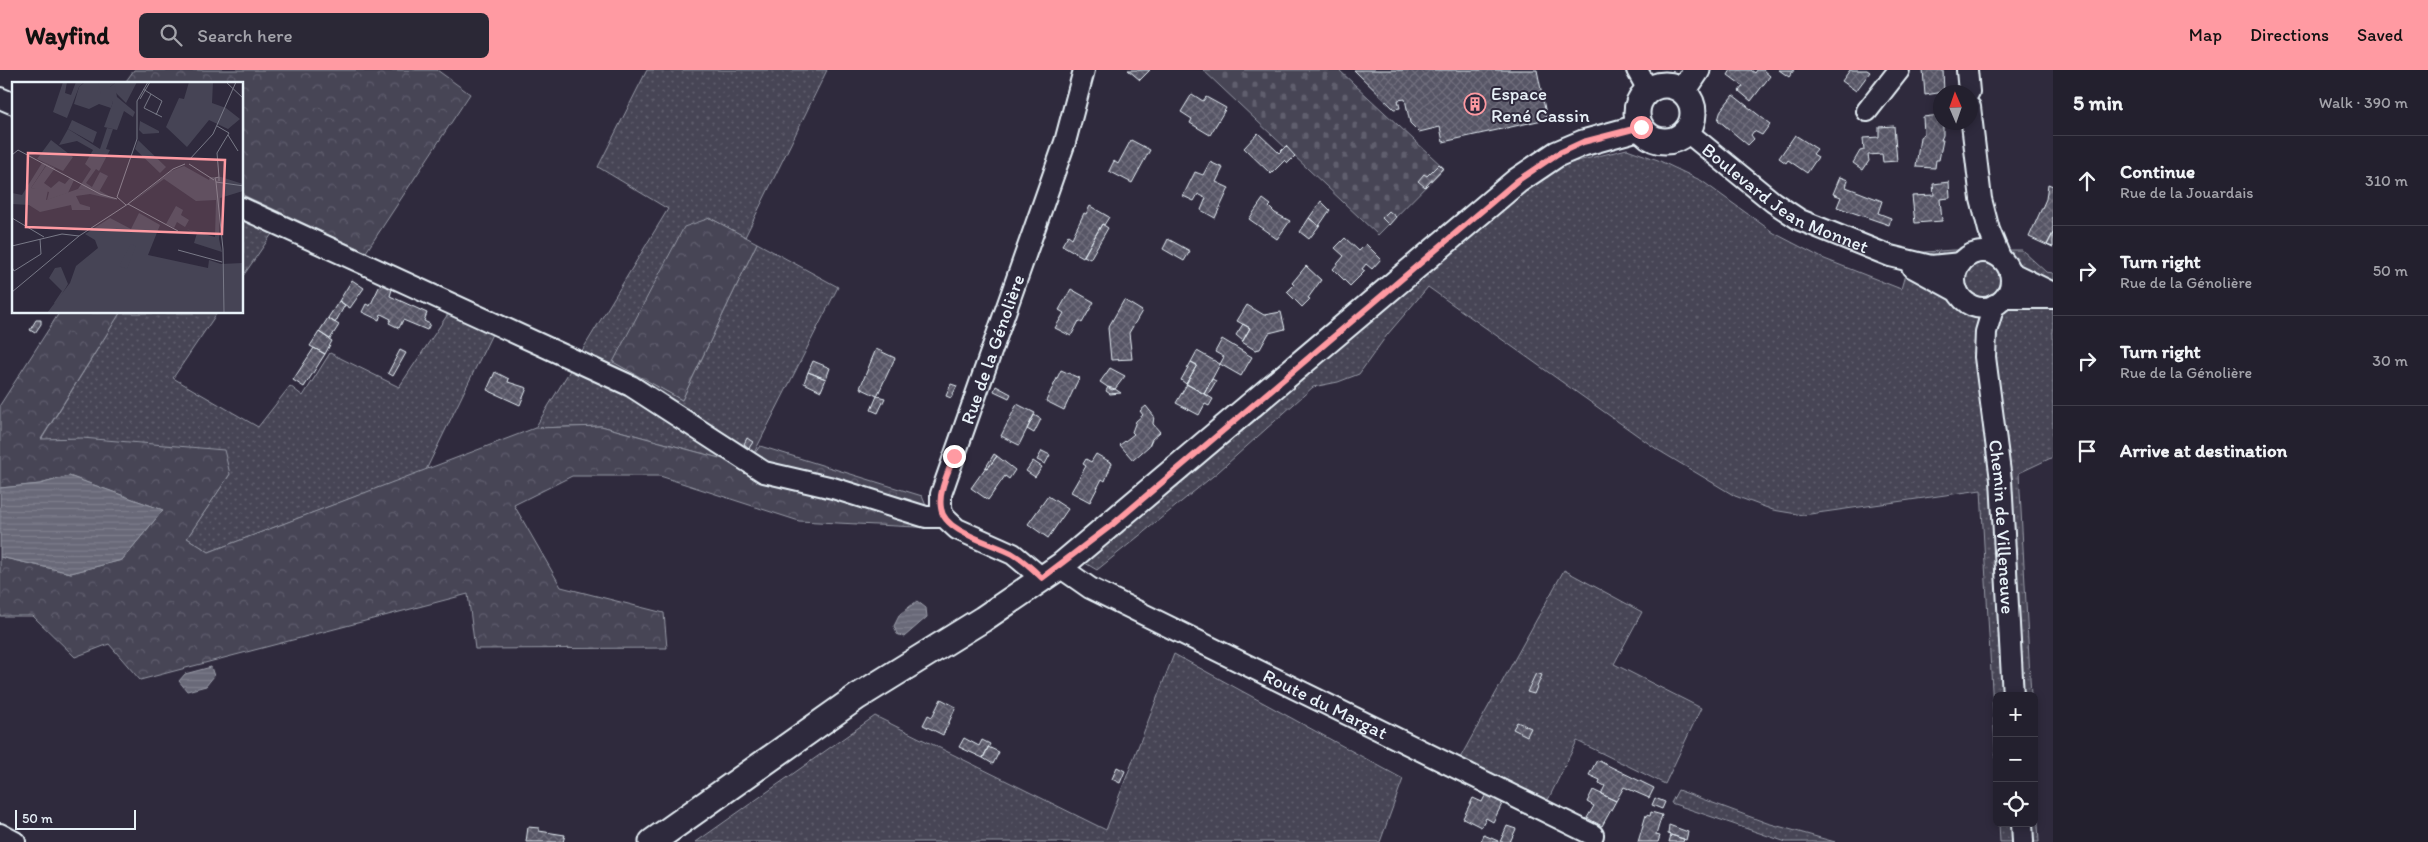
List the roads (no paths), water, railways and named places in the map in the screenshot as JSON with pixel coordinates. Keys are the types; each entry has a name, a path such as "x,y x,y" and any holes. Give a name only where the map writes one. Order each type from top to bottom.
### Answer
{"main road":[{"path":"1683,91 1697,70"},
{"path":"1642,80 1666,84 1683,91 1689,97 1693,114 1686,131 1681,136 1666,141 1651,138 1637,120 1642,80"},
{"path":"652,842 857,697 1052,572 1517,181 1557,154 1583,142 1641,127"}],"street":[{"name":"Rue de la Génolière","path":"944,517 941,508 941,494 1065,142 1084,70"},
{"path":"1867,111 1899,70"},
{"path":"1967,70 1968,85"},
{"path":"0,98 12,103"},
{"path":"1973,130 1980,198 1989,230 2012,281 2000,302"},
{"name":"Boulevard Jean Monnet","path":"1686,131 1773,202 1800,220 1890,256 1962,297"},
{"path":"1980,198 1967,258 1955,277 1962,297 1980,308 2000,302 2053,298"},
{"path":"244,209 631,386 764,472 833,488 926,517 944,517 957,529 1052,572"},
{"path":"1967,258 1983,251 2053,293"},
{"name":"Boulevard Jean Monnet","path":"1890,256 1931,266 1967,258"},
{"name":"Chemin de Villeneuve","path":"1962,297 1985,357"},
{"name":"Chemin de Villeneuve","path":"2000,302 1986,332 1985,357 2001,480 2014,692"},
{"name":"Route du Margat","path":"1052,572 1066,572 1090,588 1594,834"},
{"path":"2022,827 2023,842"},
{"path":"0,834 15,842"}],"water":[{"path":"69,476 163,510 122,560 71,573 0,557 0,488 40,484"},
{"path":"917,601 926,608 927,617 904,637 897,634 894,626 900,614"},
{"path":"211,667 214,676 206,686 187,691 179,681 185,674"}],"place":[{"name":"Espace René Cassin","path":"1475,104"}]}
